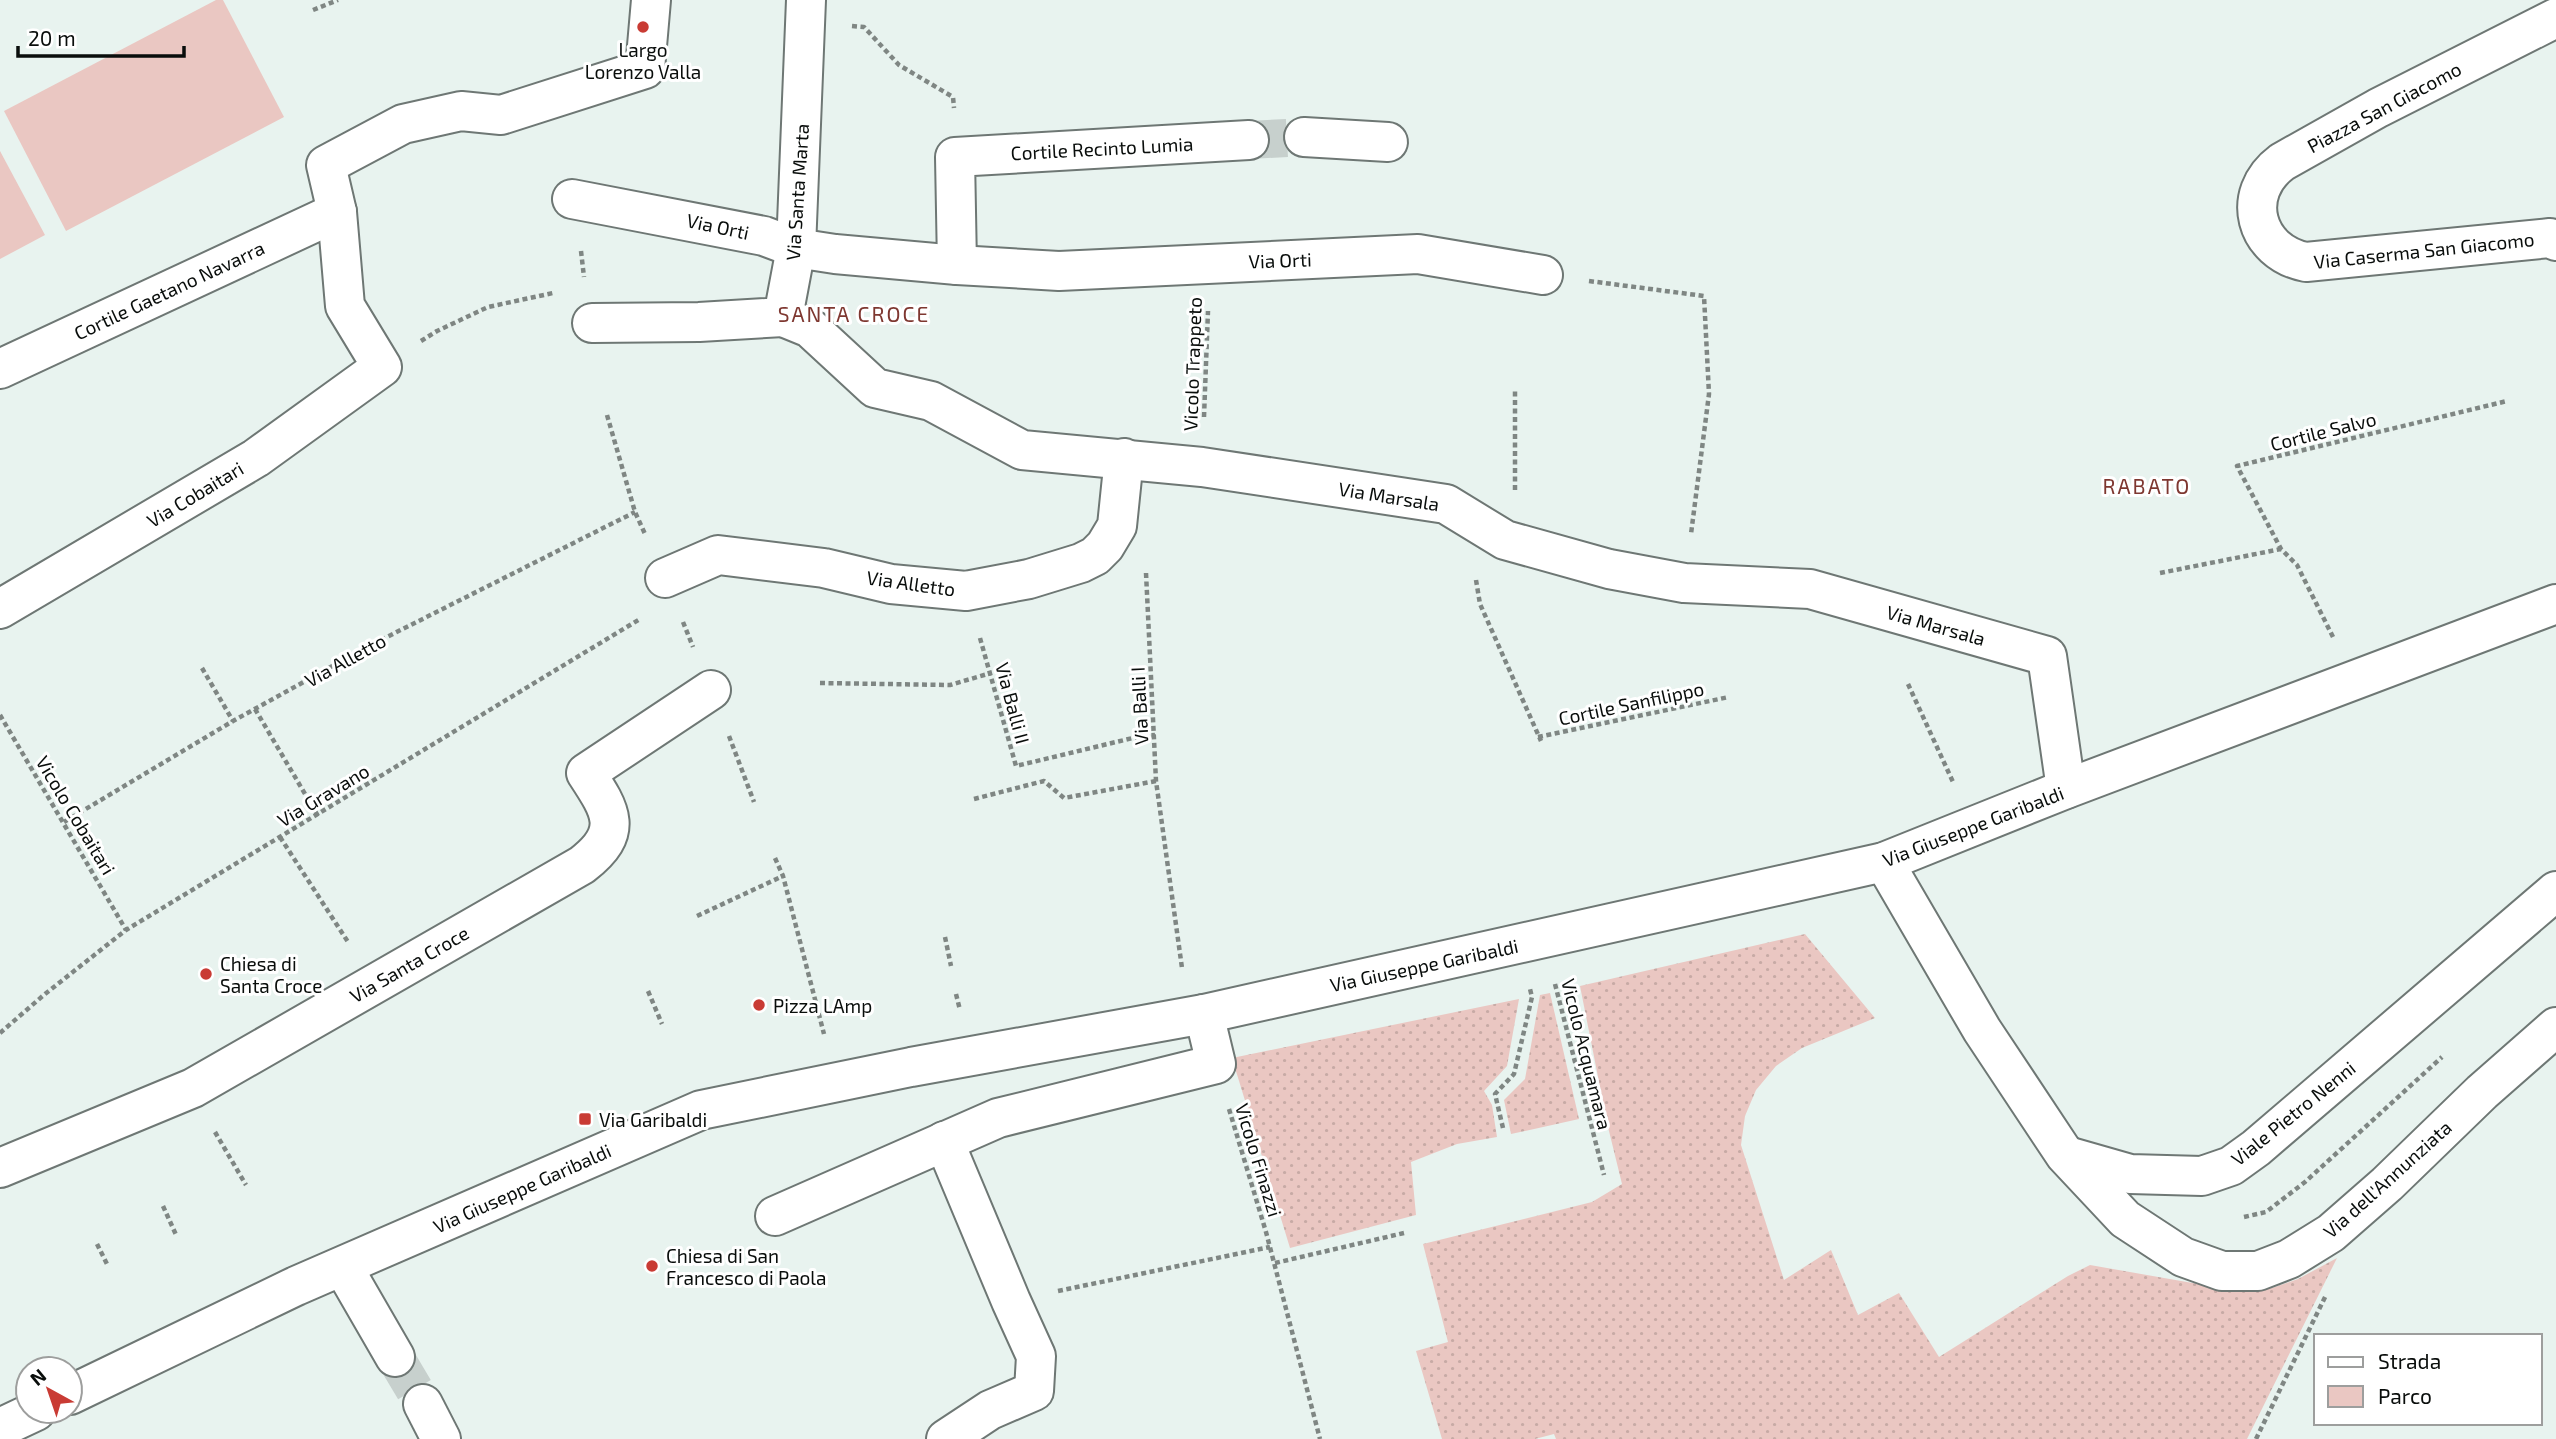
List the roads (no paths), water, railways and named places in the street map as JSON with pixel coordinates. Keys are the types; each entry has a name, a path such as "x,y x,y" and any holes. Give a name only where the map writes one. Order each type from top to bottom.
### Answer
{"street":[{"path":"337,212 326,164 403,124 461,111 501,115 645,69 651,0"},
{"name":"Via Santa Marta","path":"783,317 796,248 806,0"},
{"name":"Piazza San Giacomo","path":"2262,230 2257,213 2257,197 2262,183 2282,162 2378,108 2556,18"},
{"path":"1304,137 1388,142"},
{"name":"Cortile Recinto Lumia","path":"957,265 955,156 1249,140"},
{"name":"Via Orti","path":"572,199 730,228 764,236 796,248 957,265 1059,271 1418,254 1543,275"},
{"name":"Via Cobaitari","path":"0,609 256,458 382,367 345,306 337,212"},
{"name":"Cortile Gaetano Navarra","path":"0,369 337,212"},
{"name":"Via Caserma San Giacomo","path":"2262,230 2282,254 2306,262 2550,237 2556,241"},
{"path":"592,323 699,322 783,317"},
{"name":"Via Marsala","path":"783,317 810,328 875,388 930,401 1022,450 1202,467 1446,504 1505,540 1609,569 1684,583 1810,589 2047,656 2066,789"},
{"name":"Via Alletto","path":"665,578 718,555 824,568 891,584 966,591 1029,579 1095,556 1112,537 1116,526 1124,458"},
{"name":"Via Giuseppe Garibaldi","path":"84,1388 296,1286 701,1110 911,1067 1204,1014 1884,862 2066,789 2556,604"},
{"name":"Via Santa Croce","path":"0,1168 193,1088 582,865 597,853 606,837 610,822 607,806 586,773 711,690"},
{"path":"1884,862 1982,1030 2065,1155"},
{"name":"Viale Pietro Nenni","path":"2065,1155 2130,1174 2202,1176 2231,1166 2256,1148 2556,891"},
{"path":"775,1216 998,1118 1216,1064 1204,1014"},
{"name":"Via dell'Annunziata","path":"2065,1155 2125,1219 2183,1257 2222,1271 2258,1271 2289,1259 2331,1233 2556,1027"},
{"path":"944,1141 1036,1356 1034,1391 990,1410 946,1439"},
{"path":"343,1266 395,1357"},
{"path":"422,1404 441,1439"}],"tunnel":[{"path":"1249,140 1304,137"},
{"path":"395,1357 423,1404"}],"place":[{"name":"Largo Lorenzo Valla","path":"643,27"},
{"name":"Chiesa di Santa Croce","path":"206,974"},
{"name":"Pizza LAmp","path":"759,1005"},
{"name":"Via Garibaldi","path":"585,1119"},
{"name":"Chiesa di San Francesco di Paola","path":"652,1266"}],"district":[{"name":"SANTA CROCE","path":"854,313"},
{"name":"RABATO","path":"2147,485"}]}
